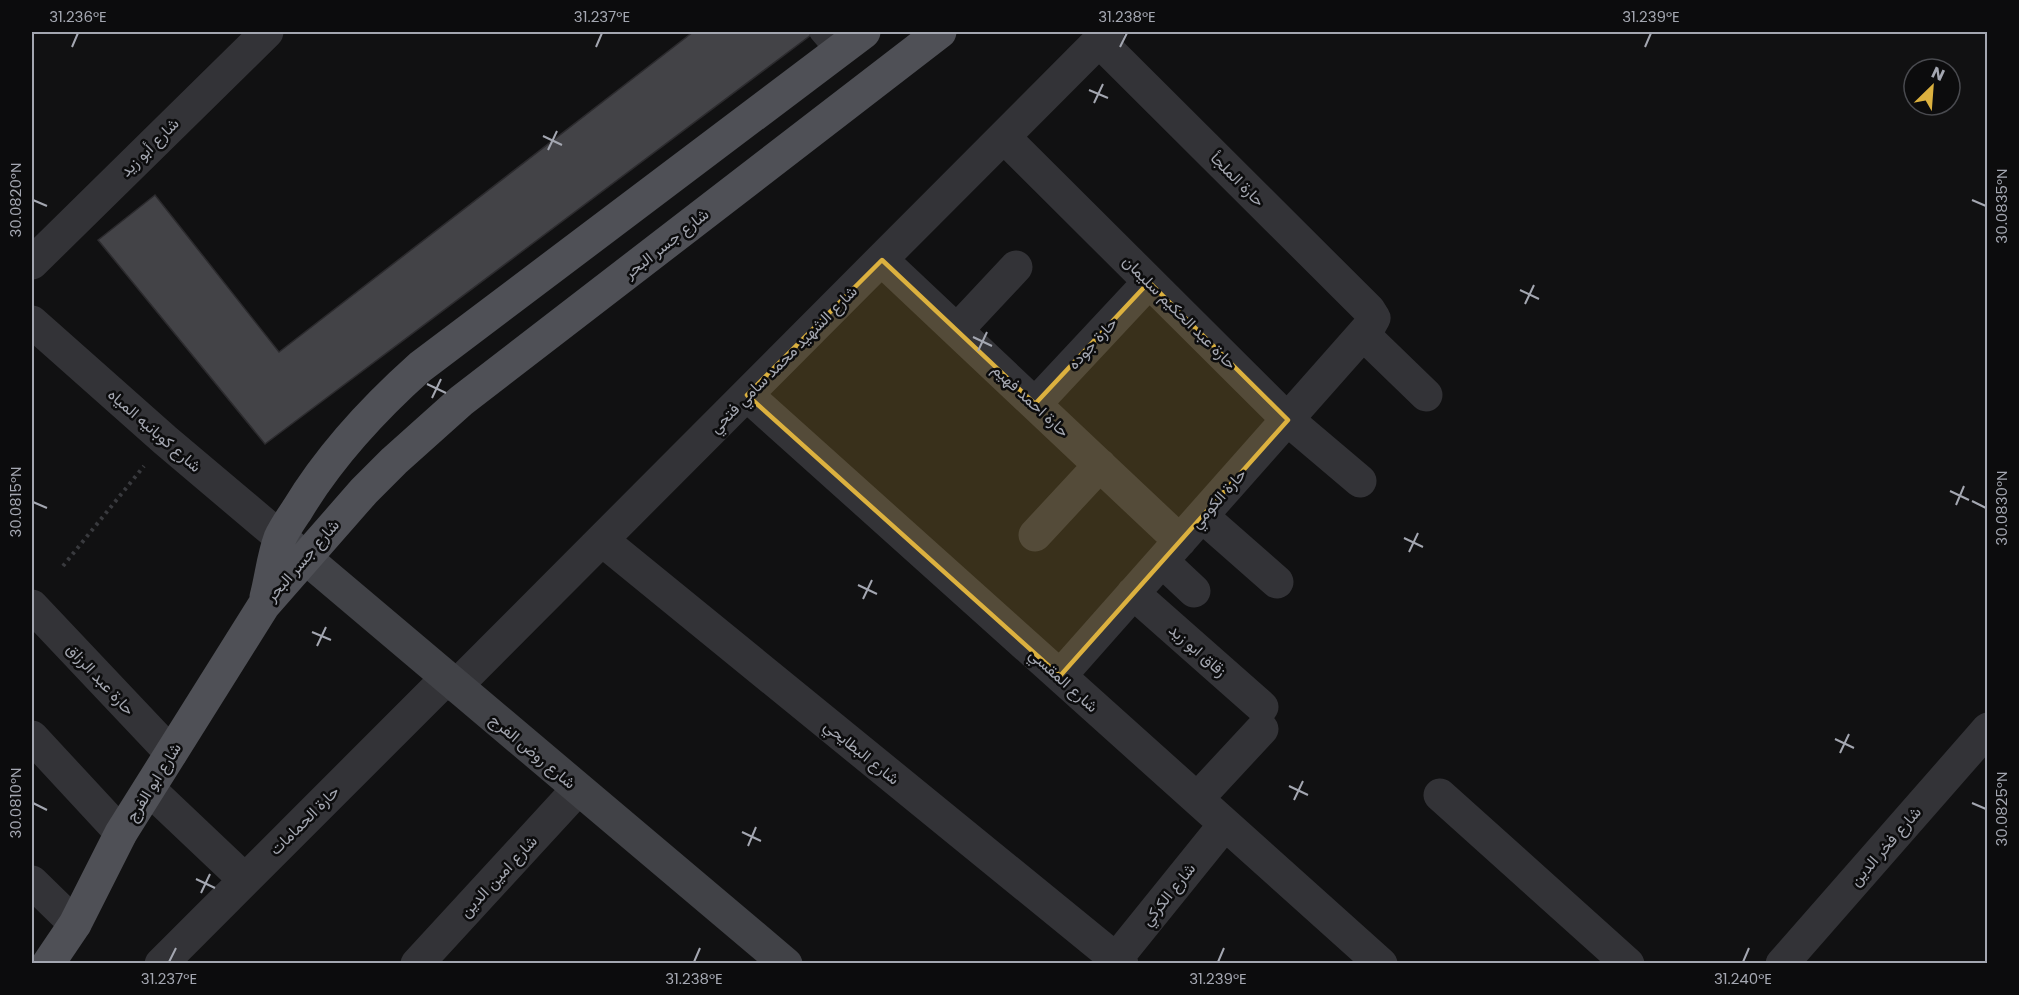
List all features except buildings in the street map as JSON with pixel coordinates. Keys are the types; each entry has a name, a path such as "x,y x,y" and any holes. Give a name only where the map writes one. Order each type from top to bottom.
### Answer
{"main road":[{"name":"شارع جسر البحر","path":"264,604 292,548 305,497 337,453 387,396 420,367 828,42 864,32"},
{"name":"شارع جسر البحر","path":"292,548 334,523 386,468 461,401 940,32"},
{"name":"شارع ابو الفرج","path":"48,963 75,924 121,833 264,604"}],"street":[{"name":"شارع أبو زيد","path":"32,263 267,32"},
{"name":"شارع الشهيد محمد سامي فتحي","path":"452,682 602,540 1104,37"},
{"name":"حارة الملجأ","path":"1104,37 1369,310 1368,326 1426,395"},
{"name":"حارة عبد الحكيم سليمان","path":"1004,137 1288,420 1360,481"},
{"name":"حارة احمد فهيم","path":"882,260 1100,465 1171,551 1194,591"},
{"path":"957,330 1016,267"},
{"name":"حارة جوده","path":"1035,404 1149,282"},
{"name":"شارع كوبانيه المياه","path":"32,322 165,440 292,548"},
{"name":"حارة الكومي","path":"1060,676 1288,420 1368,326"},
{"name":"شارع المقسي","path":"747,395 1381,963"},
{"path":"1035,535 1100,465"},
{"path":"1202,516 1277,582"},
{"name":"شارع البطايحي","path":"602,540 1117,962"},
{"name":"شارع روض الفرج","path":"292,548 786,963"},
{"name":"زقاق ابو زيد","path":"1133,593 1262,718 1197,799"},
{"name":"حارة عبد الرزاق","path":"32,606 171,753"},
{"name":"حارة الحمامات","path":"161,963 244,879 452,682"},
{"name":"شارع فخر الدين","path":"1782,963 1988,729"},
{"path":"32,736 121,833"},
{"path":"149,789 244,879"},
{"name":"شارع امين الدين","path":"417,963 578,789"},
{"path":"1440,795 1628,963"},
{"name":"شارع الكركي","path":"1117,962 1225,824"},
{"path":"32,882 75,924"}],"path":[{"path":"63,566 165,440"}],"highlighted area":[{"path":"882,260 1035,404 1149,282 1288,420 1060,676 747,395"}]}
